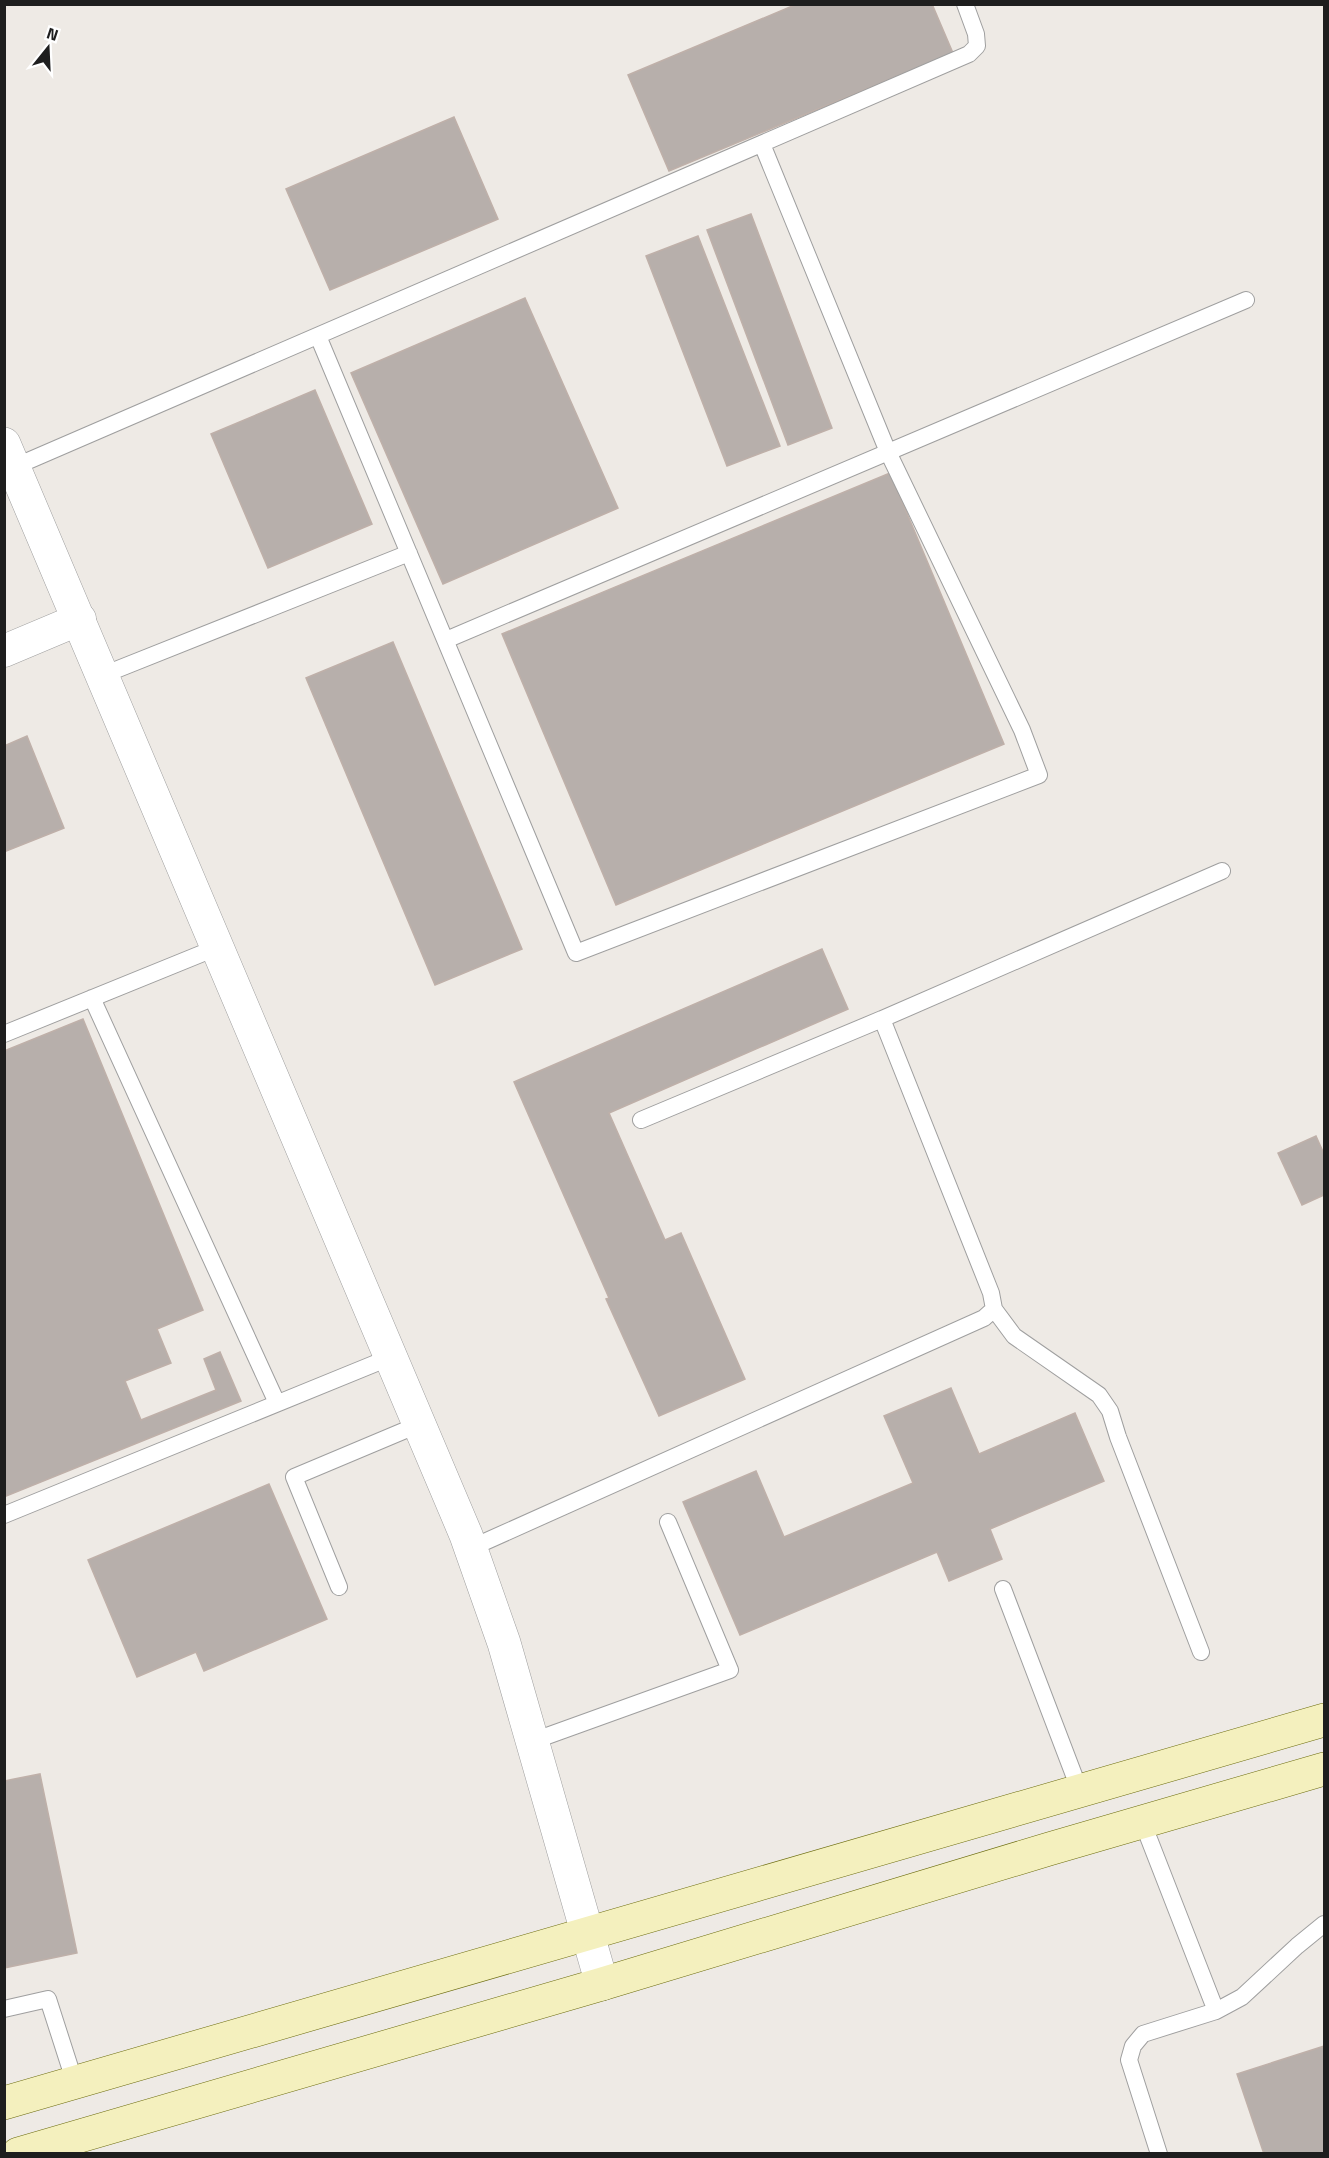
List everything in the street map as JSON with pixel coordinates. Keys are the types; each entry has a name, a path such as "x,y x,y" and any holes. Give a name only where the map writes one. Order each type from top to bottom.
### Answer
{"main road":[{"path":"4,2103 1324,1720"},
{"path":"18,2154 602,1984 1049,1848 1324,1769"},
{"path":"1037,1803 1049,1848"}],"street":[{"path":"9,455 471,1548 504,1643 602,1984"},
{"path":"4,651 80,619"}],"lane":[{"path":"9,455 318,336 969,54 977,46 977,40 965,4"},
{"path":"318,336 576,953 1039,775 1022,730 888,452 762,144"},
{"path":"446,640 1246,300"},
{"path":"103,675 409,553"},
{"path":"641,1120 882,1019 1222,871"},
{"path":"4,1034 218,946"},
{"path":"92,998 277,1403"},
{"path":"882,1019 991,1293 994,1309 1014,1336 1099,1395 1110,1411 1201,1652"},
{"path":"471,1548 984,1318 994,1309"},
{"path":"4,1515 391,1357"},
{"path":"339,1587 294,1477 420,1424"},
{"path":"533,1742 730,1670 668,1522"},
{"path":"1002,1589 1080,1791"},
{"path":"1142,1821 1216,2011"},
{"path":"1159,2154 1129,2060 1133,2046 1143,2034 1216,2011 1242,1997 1324,1924"},
{"path":"4,2009 48,2000 75,2083"}],"building":[{"path":"797,4 932,4 953,53 669,171 628,75"},
{"path":"454,117 498,219 330,290 286,189"},
{"path":"751,214 832,428 788,445 707,230"},
{"path":"698,236 780,446 727,466 646,256"},
{"path":"525,298 618,508 443,584 351,373"},
{"path":"315,390 372,524 268,568 211,434"},
{"path":"890,473 1004,744 616,905 502,634"},
{"path":"393,642 522,949 435,985 306,678"},
{"path":"27,736 64,828 4,852 4,746"},
{"path":"822,949 848,1009 609,1113 665,1240 681,1233 745,1379 659,1416 606,1299 609,1298 514,1082"},
{"path":"83,1019 203,1310 157,1329 171,1363 125,1381 141,1420 216,1390 204,1359 220,1352 241,1401 4,1497 4,1051"},
{"path":"1316,1136 1324,1154 1324,1195 1302,1205 1278,1153"},
{"path":"951,1388 979,1454 1075,1413 1104,1481 990,1529 1002,1559 949,1581 937,1552 740,1635 683,1502 756,1471 784,1537 913,1483 884,1416"},
{"path":"269,1484 327,1619 204,1671 196,1652 137,1677 88,1560"},
{"path":"40,1774 77,1953 4,1968 4,1781"},
{"path":"1324,2046 1324,2154 1264,2154 1237,2074"}]}
